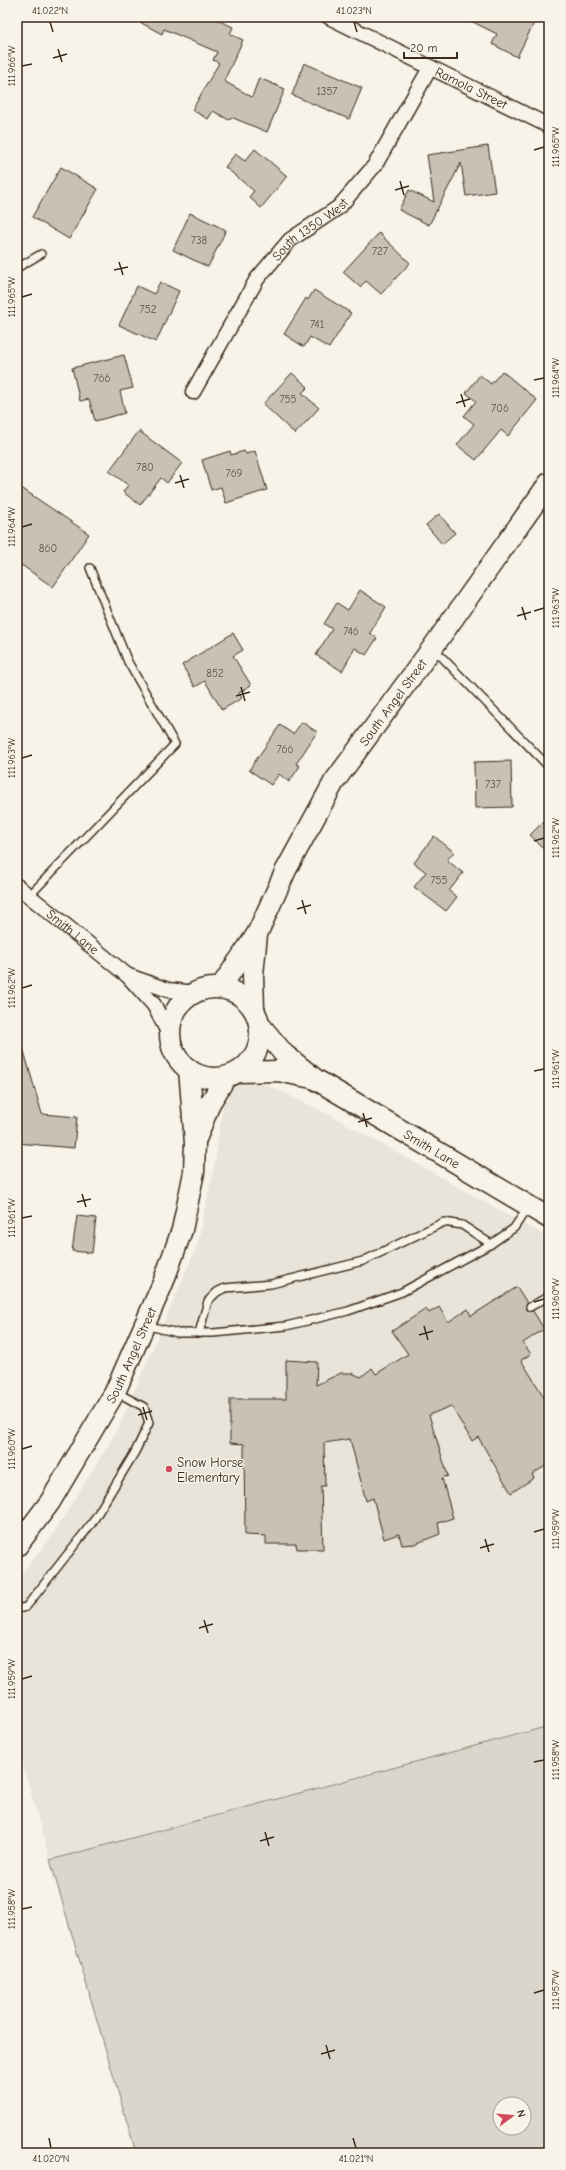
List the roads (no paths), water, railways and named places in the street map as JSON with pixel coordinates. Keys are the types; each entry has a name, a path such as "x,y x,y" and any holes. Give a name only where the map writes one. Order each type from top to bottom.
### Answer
{"street":[{"name":"Ramola Street","path":"329,17 549,126"},
{"name":"South 1350 West","path":"193,392 257,280 290,240 339,207 375,165 430,68"},
{"name":"South Angel Street","path":"220,988 257,934 286,870 334,782 433,647 549,483"},
{"name":"Smith Lane","path":"17,886 128,976 154,1005 170,1036"},
{"name":"South Angel Street","path":"257,934 253,974 257,1017"},
{"name":"Smith Lane","path":"128,976 168,990 195,993"},
{"path":"207,988 220,988 232,991 245,999 257,1017 260,1039 256,1053 248,1064 232,1074 213,1078 200,1075 189,1069 179,1060 173,1049 170,1036 171,1023 176,1011 184,1000 207,988"},
{"name":"Smith Lane","path":"257,1017 284,1054 316,1079 549,1218"},
{"name":"South Angel Street","path":"17,1546 50,1502 115,1392 163,1283 182,1230 194,1172 195,1143 189,1069"},
{"name":"Smith Lane","path":"232,1074 278,1071 316,1079"},
{"name":"South Angel Street","path":"195,1143 210,1103 232,1074"}],"lane":[{"path":"17,268 41,254"},
{"path":"29,896 175,744 128,662 90,568"},
{"path":"433,647 549,767"},
{"path":"145,1325 178,1333 199,1333 286,1326 348,1311 402,1292 491,1244 514,1228 529,1207"},
{"path":"199,1333 208,1301 217,1292 225,1288 271,1284 363,1261 444,1222 462,1225 491,1244"},
{"path":"530,1307 549,1296"},
{"path":"17,1609 26,1607 92,1523 135,1452 149,1423 144,1408 115,1392"}],"place":[{"name":"Snow Horse Elementary","path":"169,1469"}]}
